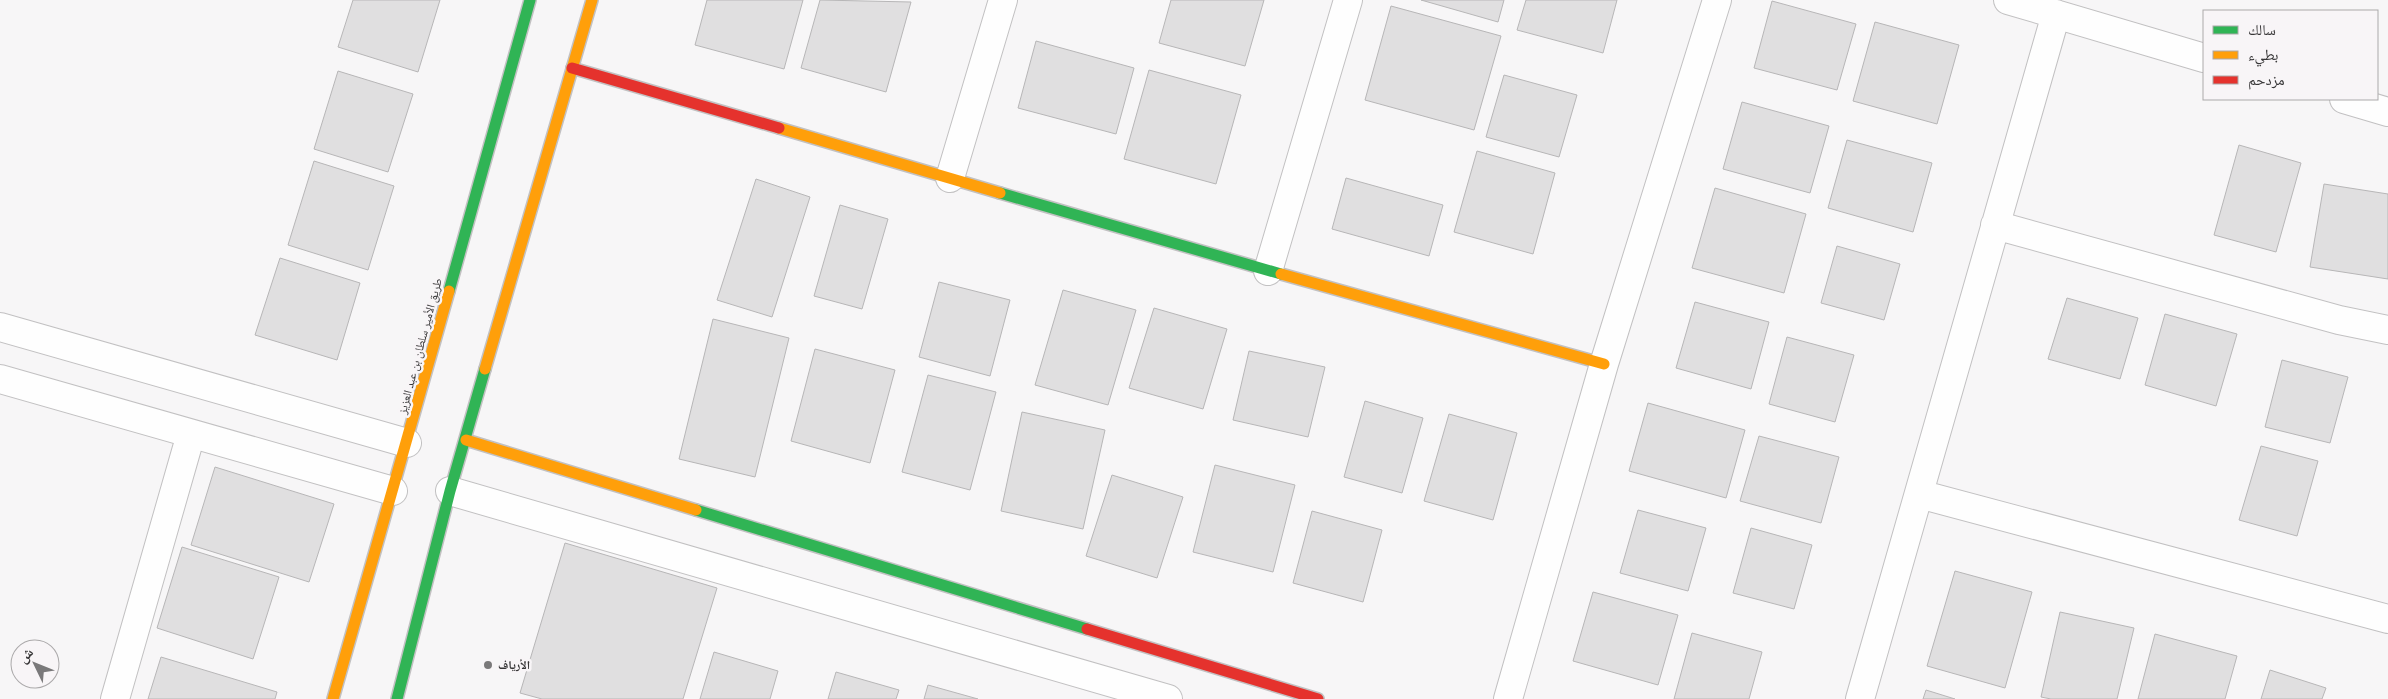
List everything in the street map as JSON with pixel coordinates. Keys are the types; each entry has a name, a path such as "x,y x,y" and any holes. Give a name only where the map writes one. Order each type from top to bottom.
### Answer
{"street":[{"name":"طريق الأمير سلطان بن عبد العزيز","path":"333,699 407,443 530,0"},
{"path":"397,699 450,491 592,0"},
{"path":"950,178 1003,0"},
{"path":"1268,271 1348,0"},
{"path":"1508,699 1604,364 1717,0"},
{"path":"2008,0 2203,58"},
{"path":"1860,699 2056,14"},
{"path":"572,68 1268,271 1604,364"},
{"path":"2347,100 2388,112"},
{"path":"1995,225 2338,320 2388,330"},
{"path":"0,327 407,443"},
{"path":"0,379 393,491"},
{"path":"115,699 191,434"},
{"path":"466,440 1318,699"},
{"path":"450,491 1162,698"},
{"path":"1919,494 2388,619"}],"building":[{"path":"353,0 440,0 418,72 338,47"},
{"path":"707,0 803,0 784,69 695,45"},
{"path":"820,0 911,2 886,92 801,68"},
{"path":"1171,0 1264,0 1245,66 1159,43"},
{"path":"1421,0 1504,0 1498,22"},
{"path":"1526,0 1617,0 1603,53 1517,30"},
{"path":"1772,1 1856,24 1837,90 1754,68"},
{"path":"1391,6 1501,36 1474,130 1365,100"},
{"path":"1875,22 1959,45 1937,124 1853,101"},
{"path":"1036,41 1134,68 1116,134 1018,108"},
{"path":"1149,70 1241,95 1216,184 1124,159"},
{"path":"338,71 413,94 388,172 314,149"},
{"path":"1504,75 1577,95 1559,157 1486,137"},
{"path":"1742,102 1829,126 1810,193 1723,169"},
{"path":"1847,140 1932,163 1913,232 1828,208"},
{"path":"2239,145 2301,163 2276,252 2214,235"},
{"path":"1477,151 1555,173 1533,254 1454,232"},
{"path":"314,161 394,186 368,270 288,245"},
{"path":"1346,178 1443,205 1429,256 1332,229"},
{"path":"756,179 810,197 772,317 717,300"},
{"path":"2324,184 2388,194 2388,279 2310,267"},
{"path":"1715,188 1806,214 1784,293 1692,268"},
{"path":"840,205 888,219 862,309 814,296"},
{"path":"1837,246 1900,264 1884,320 1821,303"},
{"path":"280,258 360,283 337,360 255,335"},
{"path":"939,282 1010,300 990,376 919,357"},
{"path":"1063,290 1136,310 1108,405 1035,385"},
{"path":"2067,298 2138,318 2120,379 2048,359"},
{"path":"1695,302 1769,322 1751,389 1676,368"},
{"path":"1154,308 1227,329 1203,409 1129,388"},
{"path":"2165,314 2237,334 2216,406 2145,385"},
{"path":"713,319 789,338 755,477 679,459"},
{"path":"1787,337 1854,355 1835,422 1769,404"},
{"path":"815,349 895,370 870,463 791,441"},
{"path":"1249,351 1325,367 1308,437 1233,420"},
{"path":"2282,360 2348,377 2330,443 2265,427"},
{"path":"928,375 996,392 970,490 902,472"},
{"path":"1365,401 1423,418 1402,493 1344,477"},
{"path":"1648,403 1745,430 1726,498 1629,471"},
{"path":"1022,412 1105,430 1083,529 1001,511"},
{"path":"1449,414 1517,433 1493,520 1424,501"},
{"path":"1759,436 1839,457 1821,523 1740,501"},
{"path":"2261,446 2318,461 2297,536 2239,520"},
{"path":"1215,465 1295,485 1273,572 1193,552"},
{"path":"215,467 334,504 309,582 191,545"},
{"path":"1112,475 1183,497 1157,578 1086,556"},
{"path":"1638,510 1706,528 1688,591 1620,573"},
{"path":"1312,511 1382,530 1363,602 1293,583"},
{"path":"1751,528 1812,545 1794,609 1733,593"},
{"path":"565,543 717,588 683,699 542,699 520,693"},
{"path":"182,547 279,577 253,659 157,628"},
{"path":"1955,571 2032,592 2005,688 1927,666"},
{"path":"1593,592 1678,615 1658,685 1573,661"},
{"path":"2060,612 2134,628 2117,699 2051,699 2041,697"},
{"path":"1692,633 1762,652 1749,699 1674,699"},
{"path":"2155,634 2237,656 2225,699 2138,699"},
{"path":"714,652 778,671 770,699 700,699"},
{"path":"161,657 277,692 275,699 148,699"},
{"path":"2270,670 2326,688 2322,699 2261,699"},
{"path":"836,672 899,690 896,699 828,699"},
{"path":"928,685 978,699 924,699"},
{"path":"1926,690 1955,699 1923,699"}],"traffic: fast":[{"path":"449,291 530,0"},
{"path":"1000,193 1281,274"},
{"path":"397,699 450,491 485,369"},
{"path":"696,510 1087,629"}],"traffic: slow":[{"path":"485,369 592,0"},
{"path":"779,128 1000,193"},
{"path":"1281,274 1604,364"},
{"path":"333,699 449,291"},
{"path":"466,440 696,510"}],"traffic: jam":[{"path":"572,68 779,128"},
{"path":"1087,629 1318,699"}],"place":[{"name":"الأرياف","path":"488,665"}]}
